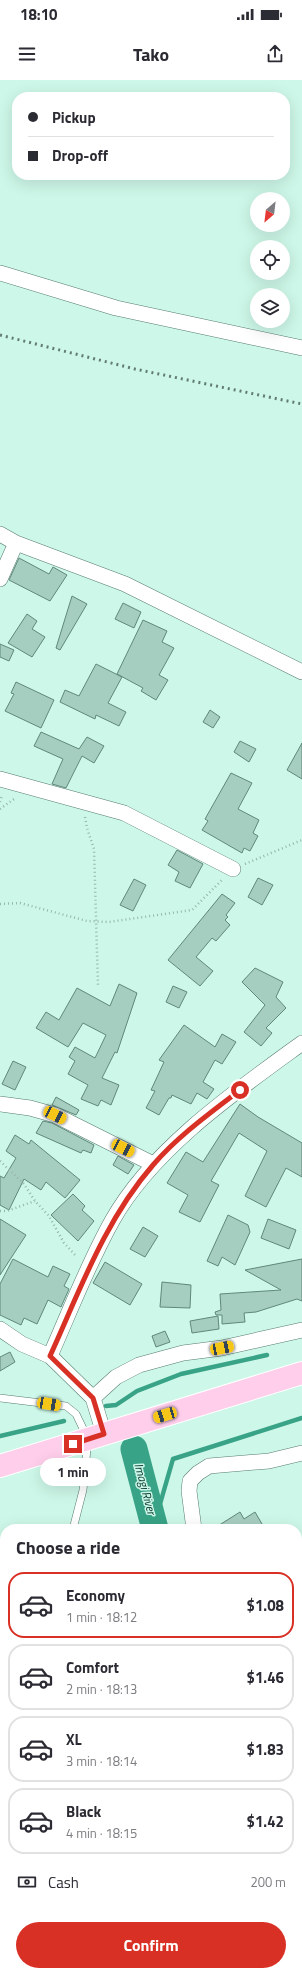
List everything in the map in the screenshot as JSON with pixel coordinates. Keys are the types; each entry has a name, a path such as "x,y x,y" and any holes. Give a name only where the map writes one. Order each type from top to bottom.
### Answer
{"highway":[{"path":"0,1466 302,1374"}],"street":[{"path":"0,274 116,308 302,348"},
{"path":"0,534 16,543 125,584 302,672"},
{"path":"0,579 16,543"},
{"path":"0,780 124,813 233,869"},
{"path":"50,1356 89,1268 113,1220 153,1164 205,1117 302,1043"},
{"path":"0,1104 30,1108 55,1115 153,1164"},
{"path":"0,1329 22,1344 50,1356 93,1398 96,1436"},
{"path":"93,1398 116,1377 139,1365 183,1353 222,1348 302,1330"},
{"path":"193,1524 189,1491 190,1481 198,1472 209,1466 269,1462 302,1453"}],"lane":[{"path":"0,1398 66,1406 76,1414 96,1436 74,1524"}],"path":[{"path":"85,802 87,828 94,849 98,985"},
{"path":"0,904 20,903 87,922 109,922 192,910 233,869 302,840"},
{"path":"0,1161 24,1184 35,1201 49,1216 64,1243 89,1268"},
{"path":"0,1211 7,1211 35,1201"}],"building":[{"path":"19,558 49,574 53,567 67,575 50,601 9,580"},
{"path":"72,596 87,604 60,650 56,648"},
{"path":"123,603 141,612 134,628 115,619"},
{"path":"27,614 37,621 32,629 45,637 32,657 8,643"},
{"path":"143,620 167,631 162,642 174,648 159,675 168,680 156,700 141,691 143,688 117,674"},
{"path":"0,644 14,650 9,661 0,657"},
{"path":"96,664 122,677 108,703 126,712 119,726 96,715 95,719 60,702 65,690 79,696"},
{"path":"16,682 54,700 41,728 5,711 14,694 11,693"},
{"path":"210,710 220,717 213,728 203,722"},
{"path":"41,732 79,749 87,737 104,746 94,763 82,756 66,788 52,784 63,759 34,746"},
{"path":"240,741 256,749 249,762 234,752"},
{"path":"302,743 302,779 287,770"},
{"path":"231,773 252,783 238,809 259,820 253,833 258,836 250,851 244,848 242,853 202,830 208,821 205,819"},
{"path":"177,850 203,864 190,888 175,881 179,872 168,865"},
{"path":"258,878 273,885 262,905 248,897"},
{"path":"134,879 146,885 133,911 120,905"},
{"path":"222,894 235,903 226,915 228,917 225,920 230,925 216,941 212,938 196,957 213,971 200,986 168,960"},
{"path":"255,968 283,982 276,997 286,1008 266,1028 272,1033 261,1046 244,1032 265,1005 242,982"},
{"path":"119,984 137,993 117,1053 115,1052 102,1078 119,1085 111,1105 101,1100 98,1106 81,1099 88,1085 68,1074 75,1061 69,1057 75,1047 95,1058 106,1035 83,1023 68,1047 36,1028 46,1012 59,1020 77,988 110,1006"},
{"path":"173,986 187,992 179,1008 166,1002"},
{"path":"184,1025 215,1047 222,1034 236,1042 222,1064 215,1060 203,1082 214,1089 207,1099 197,1093 191,1104 172,1095 159,1115 146,1108 155,1091 151,1090 164,1062 159,1060"},
{"path":"13,1061 26,1067 15,1090 2,1084"},
{"path":"56,1097 79,1110 76,1115 52,1105"},
{"path":"240,1104 258,1117 302,1143 302,1177 286,1168 266,1207 245,1196 267,1151 239,1133 211,1181 219,1185 200,1222 179,1212 188,1195 167,1183 186,1152 203,1162"},
{"path":"43,1121 52,1123 94,1145 91,1153 83,1150 81,1153 36,1133"},
{"path":"15,1135 29,1144 31,1140 80,1180 65,1198 46,1182 41,1190 24,1179 9,1210 0,1205 0,1176 4,1178 16,1158 6,1151"},
{"path":"118,1156 134,1165 128,1174 113,1165"},
{"path":"73,1194 85,1206 82,1210 94,1221 78,1241 51,1215"},
{"path":"228,1215 248,1225 250,1232 235,1265 222,1257 218,1266 207,1261"},
{"path":"0,1219 26,1235 0,1275"},
{"path":"268,1219 296,1230 289,1249 261,1238"},
{"path":"143,1227 158,1236 145,1257 130,1249"},
{"path":"13,1259 48,1277 53,1266 70,1274 64,1286 69,1289 61,1307 48,1300 37,1324 24,1318 21,1325 0,1315 0,1284"},
{"path":"302,1259 302,1301 297,1299 256,1312 244,1313 245,1322 222,1324 222,1315 216,1315 215,1312 221,1310 220,1294 281,1290 245,1270"},
{"path":"105,1262 142,1284 130,1305 93,1283"},
{"path":"162,1282 191,1285 190,1308 160,1307"},
{"path":"218,1316 219,1329 192,1333 190,1321"},
{"path":"165,1331 170,1342 156,1347 152,1336"},
{"path":"10,1352 15,1362 0,1371 0,1357"},
{"path":"240,1512 244,1519 255,1512 262,1524 221,1524"}],"waterway":[{"path":"106,1406 116,1405 137,1391 181,1374 267,1355"},
{"path":"150,1507 160,1504 173,1459 302,1418"},
{"path":"0,1436 64,1421"},
{"name":"Imagi River","path":"134,1449 154,1524"}],"railway":[{"path":"0,335 135,369 302,404"}],"route":[{"path":"73,1444 104,1434 93,1398 50,1356 89,1268 113,1220 153,1164 180,1138 240,1090"}]}
